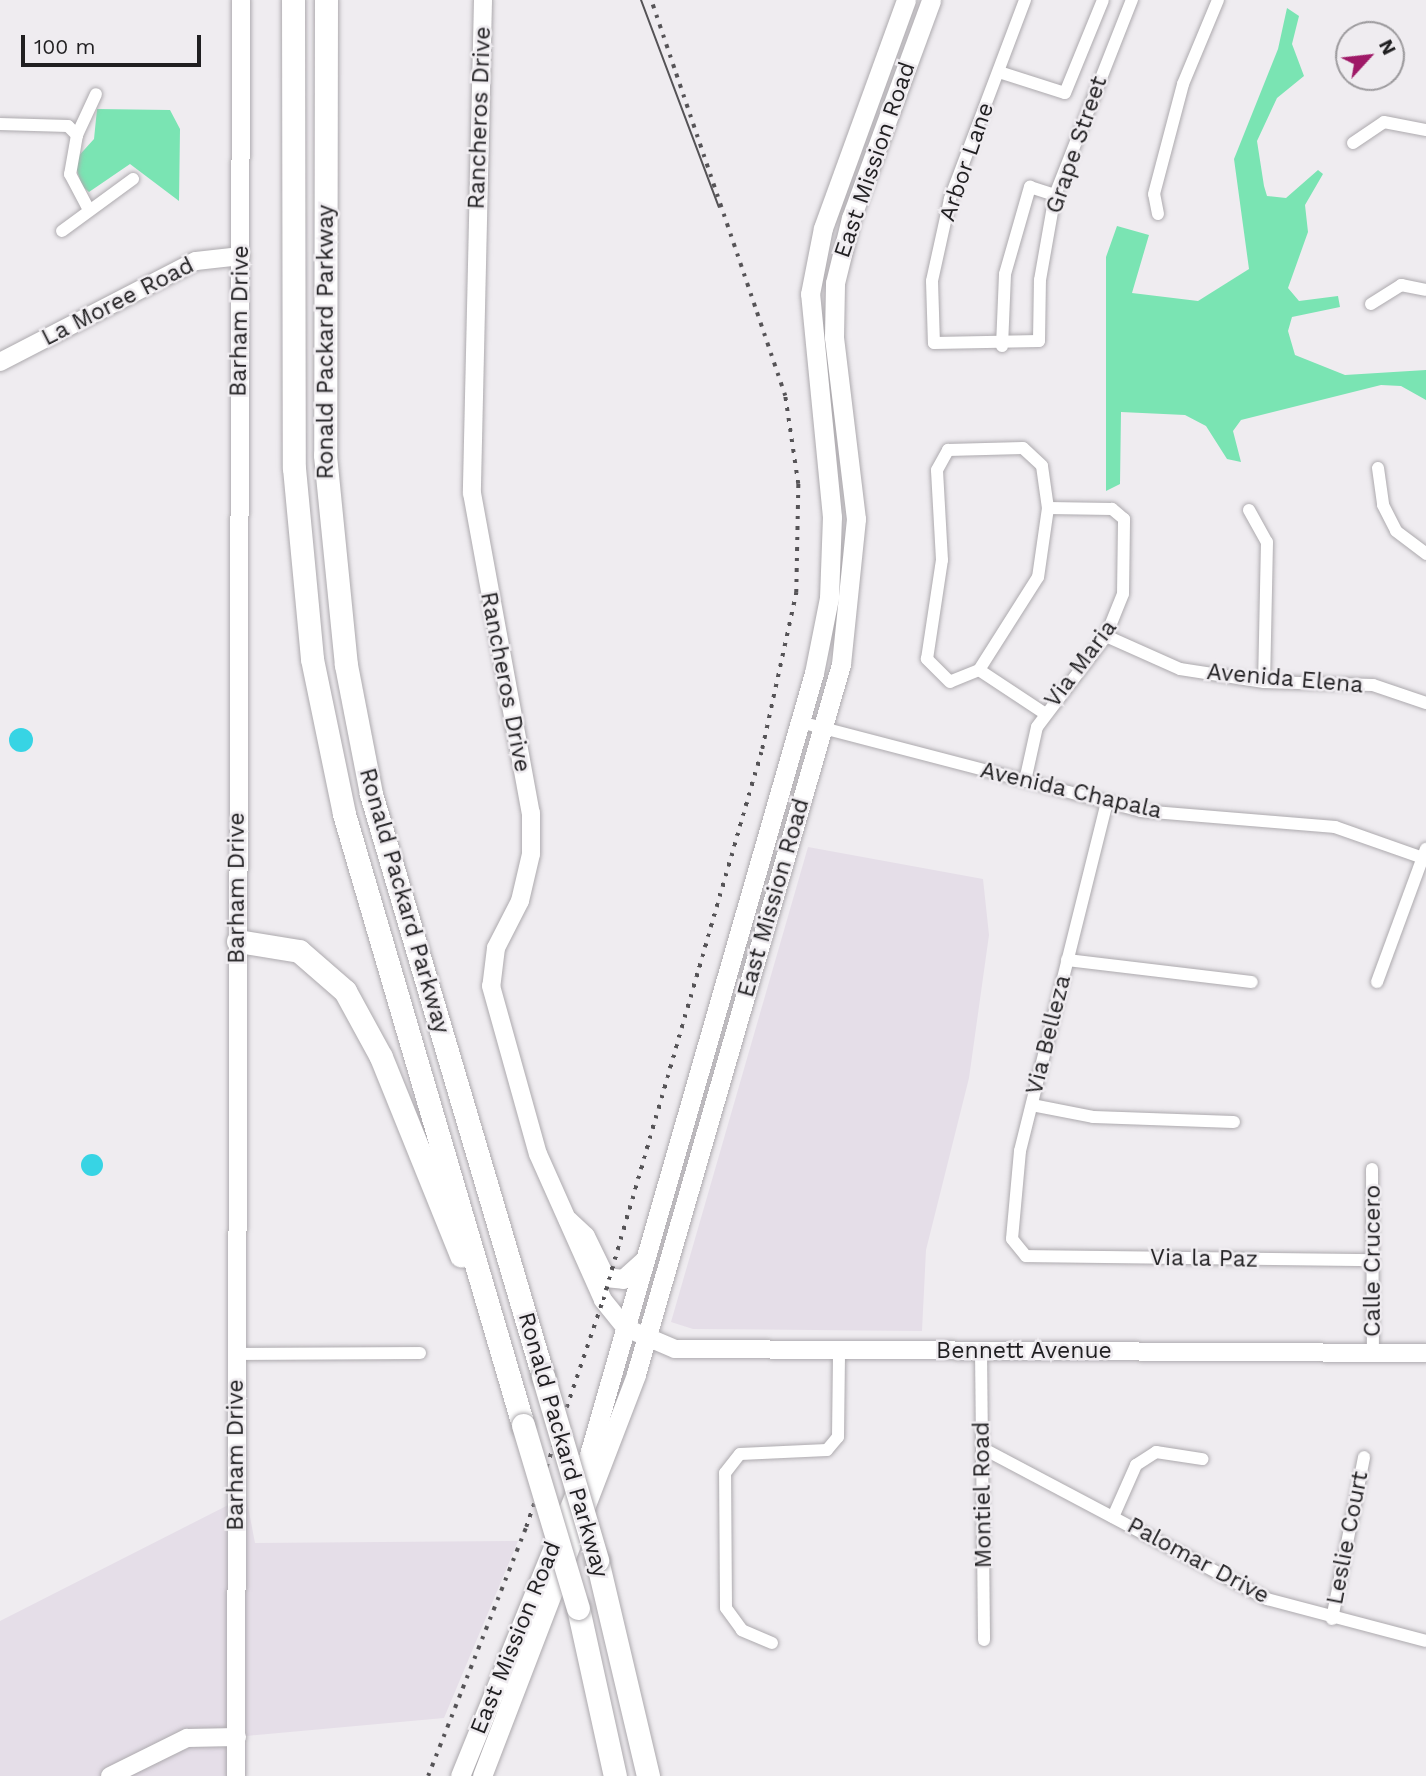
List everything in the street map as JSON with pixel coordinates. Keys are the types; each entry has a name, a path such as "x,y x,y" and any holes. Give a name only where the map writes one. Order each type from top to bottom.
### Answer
{"highway":[{"name":"Ronald Packard Parkway","path":"293,0 294,468 312,659 344,814 578,1608 615,1776"},
{"name":"Ronald Packard Parkway","path":"326,0 325,455 346,665 371,794 597,1560 648,1776"},
{"path":"238,942 283,946 315,960 362,1018 511,1378"}],"main road":[{"name":"East Mission Road","path":"460,1776 586,1465 800,722 832,558 831,475 810,318 814,272 835,192 906,0"},
{"name":"East Mission Road","path":"482,1776 646,1337 823,728 848,625 856,519 834,337 835,284 851,218 931,0"},
{"path":"719,1003 721,1045 729,1052"},
{"path":"568,1220 585,1236 604,1277 624,1279 645,1259"}],"street":[{"name":"Barham Drive","path":"236,1776 241,0"},
{"name":"Rancheros Drive","path":"483,0 472,493 531,813 523,889 496,948 491,986 538,1154 603,1300 625,1328"},
{"name":"Arbor Lane","path":"1002,346 931,340 932,281 950,199 1025,0"},
{"path":"999,72 1065,93 1103,0"},
{"name":"Grape Street","path":"1002,346 1039,341 1040,280 1055,195 1132,0"},
{"path":"1158,214 1154,194 1183,85 1218,0"},
{"path":"89,210 70,174 77,135 96,94"},
{"path":"0,124 59,122 77,135"},
{"path":"1353,143 1384,122 1426,130"},
{"path":"62,231 134,179"},
{"path":"1002,346 1005,274 1030,187 1055,195"},
{"name":"La Moree Road","path":"0,362 196,261 240,256"},
{"path":"1371,304 1401,285 1426,290"},
{"path":"1023,448 1042,466 1048,508 1038,577 979,670 950,682 927,659 942,560 938,480 948,450 1023,448"},
{"path":"1378,468 1382,505 1396,531 1426,554"},
{"name":"Via Maria","path":"1025,781 1044,713 1106,636 1123,594 1124,519 1112,509 1048,508"},
{"path":"1249,510 1267,542 1264,682"},
{"name":"Avenida Elena","path":"1106,636 1180,669 1264,682 1373,685 1426,703"},
{"path":"979,670 1044,713"},
{"name":"Avenida Chapala","path":"800,722 1107,802 1186,817 1335,827 1425,855"},
{"name":"Via Belleza","path":"1035,1256 1026,1256 1012,1239 1032,1105 1107,802"},
{"path":"1377,982 1425,855"},
{"path":"1067,960 1252,982"},
{"path":"1032,1105 1093,1118 1234,1122"},
{"name":"Calle Crucero","path":"1372,1169 1373,1353"},
{"name":"Via la Paz","path":"1035,1256 1372,1260"},
{"name":"Bennett Avenue","path":"625,1328 675,1349 839,1352 981,1350 1426,1353"},
{"name":"Montiel Road","path":"981,1350 984,1640"},
{"path":"772,1643 742,1630 726,1608 725,1473 750,1452 827,1450 838,1437 839,1352"},
{"path":"237,1354 420,1353"},
{"name":"Palomar Drive","path":"982,1448 1267,1598 1332,1619 1426,1642"},
{"path":"1113,1517 1136,1465 1146,1458 1168,1452 1202,1459"},
{"name":"Leslie Court","path":"1332,1619 1364,1457"},
{"path":"110,1776 187,1738 237,1737"}],"shaded area":[{"path":"808,847 983,879 989,935 969,1078 926,1250 922,1331 693,1329 671,1322"},
{"path":"246,1496 255,1543 518,1541 444,1718 246,1736 246,1776 0,1776 0,1621"}],"green space":[{"path":"1287,8 1299,16 1292,44 1304,76 1277,98 1257,141 1264,186 1267,196 1286,198 1318,170 1323,174 1305,205 1308,232 1288,288 1299,301 1338,296 1340,307 1292,317 1288,331 1295,355 1345,375 1426,370 1426,400 1401,386 1381,385 1241,420 1233,431 1241,462 1227,459 1206,426 1185,415 1121,412 1120,484 1106,491 1106,257 1117,226 1149,235 1132,293 1198,301 1249,269 1234,159 1278,49"},
{"path":"97,109 170,110 180,129 179,201 130,164 89,192 82,186 74,161 94,139"}],"water":[{"path":"21,728 30,731 33,740 30,749 21,752 12,749 9,740 12,731"},
{"path":"92,1154 100,1157 103,1165 100,1173 92,1176 84,1173 81,1165 84,1157"}],"tram line":[{"path":"641,0 719,207"}],"railway":[{"path":"428,1776 526,1527 603,1300 762,749 796,593 798,484 785,396 651,0"}]}
